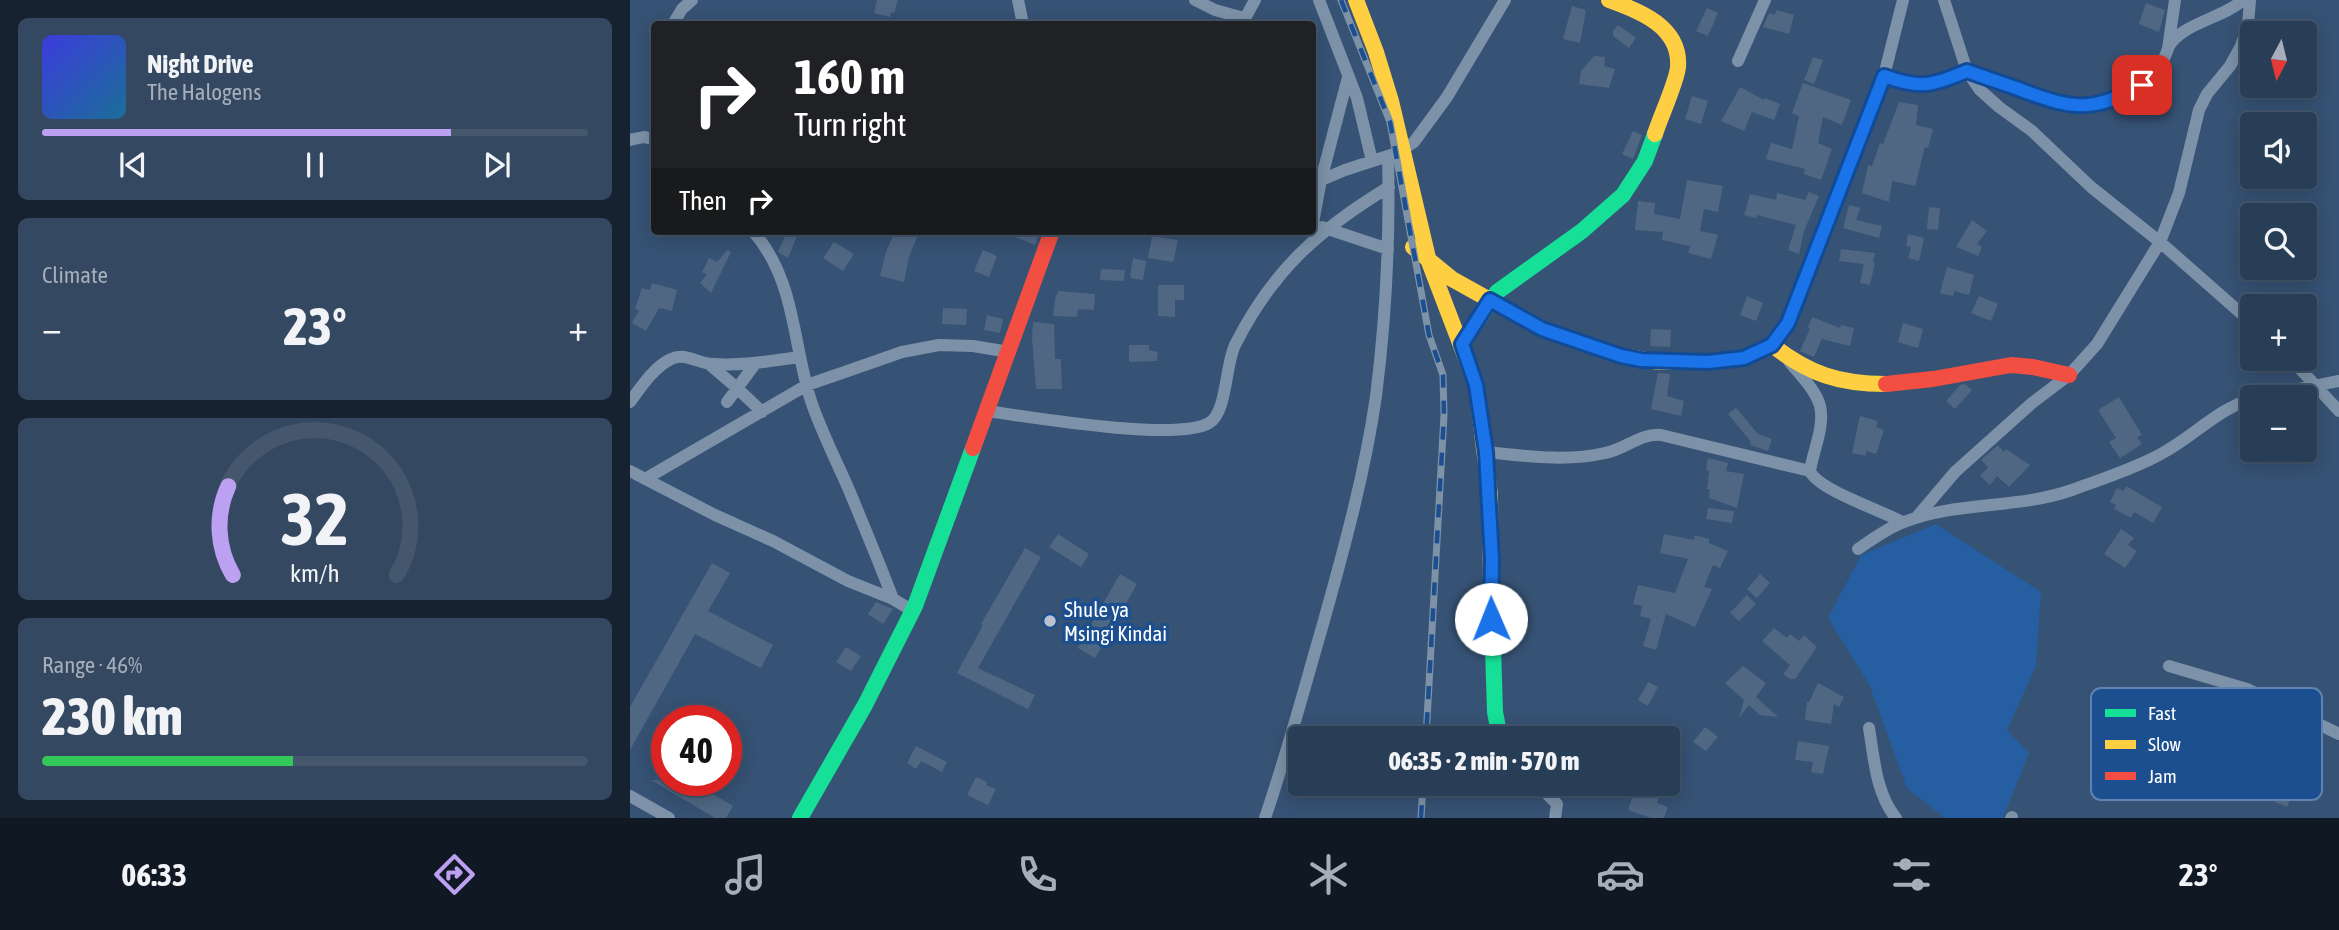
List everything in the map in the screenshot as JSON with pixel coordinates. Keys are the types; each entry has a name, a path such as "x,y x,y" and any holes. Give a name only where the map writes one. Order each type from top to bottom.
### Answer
{"street":[{"path":"675,21 692,0"},
{"path":"1018,0 1022,21"},
{"path":"1195,0 1243,21 1255,0"},
{"path":"1319,0 1349,75 1372,161"},
{"path":"1356,0 1376,52 1395,153 1429,262 1476,385 1491,508 1490,596 1498,726"},
{"path":"1317,182 1395,153 1422,133 1447,97 1505,0"},
{"path":"1462,344 1490,300 1505,285 1582,231 1623,195 1645,161 1678,68 1678,54 1665,29 1649,15 1609,0"},
{"path":"1738,61 1765,0"},
{"path":"1413,247 1452,279 1542,329 1621,356 1641,360 1708,362 1744,358 1772,345 1793,312 1884,76 1903,0"},
{"path":"1944,0 1967,71 1980,90 2032,131 2091,187 2160,242 2240,312"},
{"path":"2168,49 2175,0"},
{"path":"1884,76 1918,86 1941,82 1967,71 2063,105 2096,104 2131,91 2152,78 2176,38 2235,7 2243,0"},
{"path":"1916,518 1955,472 2032,403 2069,375 2097,344 2160,242 2179,193 2199,110 2241,46 2248,25 2250,0"},
{"path":"1317,182 1344,100 1349,75"},
{"path":"630,140 651,138"},
{"path":"1265,818 1343,552 1364,465 1376,394 1388,249 1388,187 1395,153"},
{"path":"987,411 1139,429 1196,428 1210,423 1220,412 1233,348 1257,305 1296,256 1326,229 1388,187"},
{"path":"1316,224 1388,249"},
{"path":"757,235 769,249 780,275 795,325 807,385 822,428 893,599"},
{"path":"800,818 865,705 913,611 1051,235"},
{"path":"645,479 807,385 902,352 939,345 973,346 1009,352"},
{"path":"1772,345 1816,396 1821,407 1810,471 1813,478 1820,484 1902,522"},
{"path":"630,401 663,364 674,357 686,357 709,364 755,364 800,357"},
{"path":"1786,359 1826,376 1867,385 1922,381 2010,365 2069,375"},
{"path":"709,364 762,412"},
{"path":"727,402 755,364"},
{"path":"2303,371 2316,385 2339,381"},
{"path":"2317,386 2339,411"},
{"path":"1858,549 1902,522 1916,518 1935,513 2035,500 2069,491 2165,452 2220,412 2240,404"},
{"path":"1486,452 1580,457 1618,450 1643,436 1661,435 1810,471"},
{"path":"630,471 913,611"},
{"path":"2169,666 2244,688"},
{"path":"2322,726 2339,734"},
{"path":"1868,729 1877,775 1889,810 1896,818"},
{"path":"630,796 669,818"},
{"path":"1549,796 1557,804 1555,818"}],"shaded area":[{"path":"1936,524 2041,592 2036,666 2007,730 2029,753 2003,818 1945,818 1907,788 1869,684 1828,618 1861,555"}],"building":[{"path":"877,0 898,0 890,17 874,13"},
{"path":"2146,3 2165,10 2159,32 2139,24"},
{"path":"1572,6 1586,10 1580,43 1563,39"},
{"path":"1707,8 1718,13 1708,36 1696,31"},
{"path":"1776,10 1794,15 1789,34 1763,27 1769,13 1775,15"},
{"path":"1618,25 1636,38 1629,48 1613,36"},
{"path":"1594,56 1605,57 1604,66 1615,69 1609,88 1579,84 1581,71"},
{"path":"1813,57 1823,60 1814,84 1804,80"},
{"path":"1803,83 1851,100 1842,125 1823,117 1818,143 1832,149 1821,180 1804,174 1805,169 1766,159 1771,143 1792,149 1799,116 1792,113"},
{"path":"1740,87 1764,100 1765,98 1780,104 1774,120 1752,112 1744,131 1721,121"},
{"path":"1692,96 1708,101 1701,124 1685,119"},
{"path":"1899,102 1918,105 1916,125 1933,129 1928,148 1925,147 1915,186 1892,181 1889,202 1862,193 1868,165 1872,166 1880,143 1883,144"},
{"path":"1633,131 1642,135 1633,159 1622,154"},
{"path":"1687,180 1723,186 1718,212 1704,209 1700,231 1718,235 1711,259 1688,253 1690,246 1662,240 1663,232 1635,230 1638,201 1655,203 1654,214 1680,219"},
{"path":"1809,192 1819,196 1804,231 1799,254 1788,250 1796,225 1757,215 1756,218 1744,215 1750,194 1776,200 1777,193 1805,200"},
{"path":"1849,205 1860,208 1856,220 1882,226 1879,238 1843,228"},
{"path":"1929,207 1940,208 1938,230 1927,229"},
{"path":"1972,220 1987,231 1977,244 1982,247 1978,256 1956,247"},
{"path":"1908,234 1924,238 1919,261 1908,258 1911,247 1906,246"},
{"path":"785,235 797,235 788,258 778,252"},
{"path":"893,235 918,235 909,257 904,282 880,276"},
{"path":"1010,235 1039,235 1035,245"},
{"path":"1152,236 1178,240 1173,262 1148,258"},
{"path":"834,242 854,254 843,271 823,258"},
{"path":"1841,249 1875,253 1870,285 1860,283 1864,264 1839,261"},
{"path":"727,250 731,252 711,293 700,283 707,274 702,272 709,258 717,262"},
{"path":"983,250 997,256 989,277 974,271"},
{"path":"1133,258 1146,261 1143,280 1130,278"},
{"path":"1947,267 1974,275 1969,295 1954,291 1953,296 1940,293"},
{"path":"1101,269 1125,270 1124,281 1100,280"},
{"path":"652,283 677,290 672,311 659,308 646,331 632,323 639,310 635,309 642,288 650,290"},
{"path":"1158,285 1184,285 1184,300 1175,300 1175,317 1158,316"},
{"path":"1058,291 1095,294 1094,310 1078,309 1077,317 1053,316"},
{"path":"1747,296 1763,303 1756,321 1740,315"},
{"path":"1979,296 1998,304 1991,321 1971,313"},
{"path":"943,308 967,309 966,325 942,324"},
{"path":"987,315 1003,319 1000,333 984,330"},
{"path":"1812,317 1840,328 1841,325 1854,328 1850,346 1822,339 1814,357 1800,351 1810,329 1808,328"},
{"path":"1033,322 1054,324 1055,359 1061,359 1062,389 1036,389"},
{"path":"1903,323 1923,329 1918,348 1898,342"},
{"path":"1651,329 1671,330 1670,347 1650,346"},
{"path":"1129,345 1149,345 1149,350 1158,352 1157,361 1129,362"},
{"path":"1658,373 1670,374 1667,396 1684,401 1681,416 1651,409"},
{"path":"1965,384 1972,390 1955,409 1946,401 1960,385"},
{"path":"2119,397 2142,435 2137,437 2142,444 2120,458 2109,442 2116,438 2098,410"},
{"path":"1736,408 1758,434 1772,439 1768,451 1750,445 1751,442 1728,414"},
{"path":"1860,416 1878,421 1876,427 1884,430 1876,454 1866,451 1866,456 1852,453"},
{"path":"1998,445 2004,452 2006,449 2030,465 2009,487 1997,476 1990,485 1980,476 1988,467 1981,460"},
{"path":"1708,458 1728,463 1726,471 1744,474 1737,508 1709,498 1709,471 1706,470"},
{"path":"2126,486 2162,507 2153,523 2134,512 2131,518 2114,509 2116,505 2110,502 2117,488 2124,491"},
{"path":"1708,508 1734,511 1732,523 1706,519"},
{"path":"2121,529 2134,538 2128,545 2137,551 2125,568 2104,554"},
{"path":"1058,534 1089,554 1081,567 1049,547"},
{"path":"1664,534 1694,540 1695,535 1709,539 1709,543 1728,551 1720,568 1713,565 1704,587 1712,589 1695,627 1666,614 1656,650 1643,646 1651,619 1640,616 1642,606 1633,604 1638,585 1675,593 1688,559 1660,553"},
{"path":"1025,548 1041,557 978,668 1035,695 1028,709 957,673 983,625 981,624"},
{"path":"712,563 730,573 708,611 773,645 761,668 695,634 655,705 651,705 651,713 630,750 630,707"},
{"path":"1120,574 1137,584 1095,658 1078,648"},
{"path":"1760,574 1770,583 1757,598 1747,589"},
{"path":"1747,595 1756,604 1739,621 1730,613"},
{"path":"876,602 893,609 883,624 868,614"},
{"path":"1774,628 1787,638 1790,634 1799,641 1804,635 1817,647 1795,679 1783,674 1790,665 1762,641"},
{"path":"846,647 861,656 851,671 836,662"},
{"path":"1743,666 1766,683 1756,697 1778,717 1760,715 1749,705 1739,718 1744,700 1725,683"},
{"path":"1648,682 1658,687 1648,706 1638,700"},
{"path":"1818,683 1844,697 1839,707 1834,704 1831,724 1805,720 1807,702"},
{"path":"1705,727 1718,737 1706,751 1693,742"},
{"path":"1798,741 1829,746 1823,774 1811,772 1813,762 1795,760"},
{"path":"916,746 947,762 942,772 921,761 916,769 907,763"},
{"path":"976,777 996,789 988,805 967,795"},
{"path":"678,796 716,796 733,806 726,818 715,818"},
{"path":"1633,796 1659,796 1657,803 1668,807 1664,818 1651,818 1628,810"},
{"path":"2276,800 2290,800 2287,807 2275,802"}],"railway":[{"path":"1341,0 1390,122 1429,335 1443,375 1444,415 1427,726"},
{"path":"1421,818 1422,796"}],"traffic: fast":[{"path":"1462,344 1497,292 1582,231 1623,195 1645,161 1655,134"},
{"path":"800,818 865,705 915,606 973,448"},
{"path":"1491,584 1498,726"}],"traffic: slow":[{"path":"1356,0 1391,101 1429,262 1476,385 1490,495 1491,584"},
{"path":"1609,0 1645,15 1666,31 1673,41 1677,53 1677,73 1655,134"},
{"path":"1413,247 1452,279 1542,329 1621,356 1659,362 1708,362 1743,358 1772,345 1799,363 1825,375 1854,382 1886,384"}],"traffic: jam":[{"path":"973,448 1051,235"},
{"path":"1886,384 1933,379 2011,365 2069,375"}],"place":[{"name":"Shule ya Msingi Kindai","path":"1050,621"}],"route":[{"path":"1491,619 1492,560 1486,452 1476,385 1462,344 1490,300 1542,329 1621,356 1659,362 1708,362 1744,358 1772,345 1788,323 1884,76 1918,86 1941,82 1967,71 2049,101 2076,106 2115,98 2142,85"}]}
